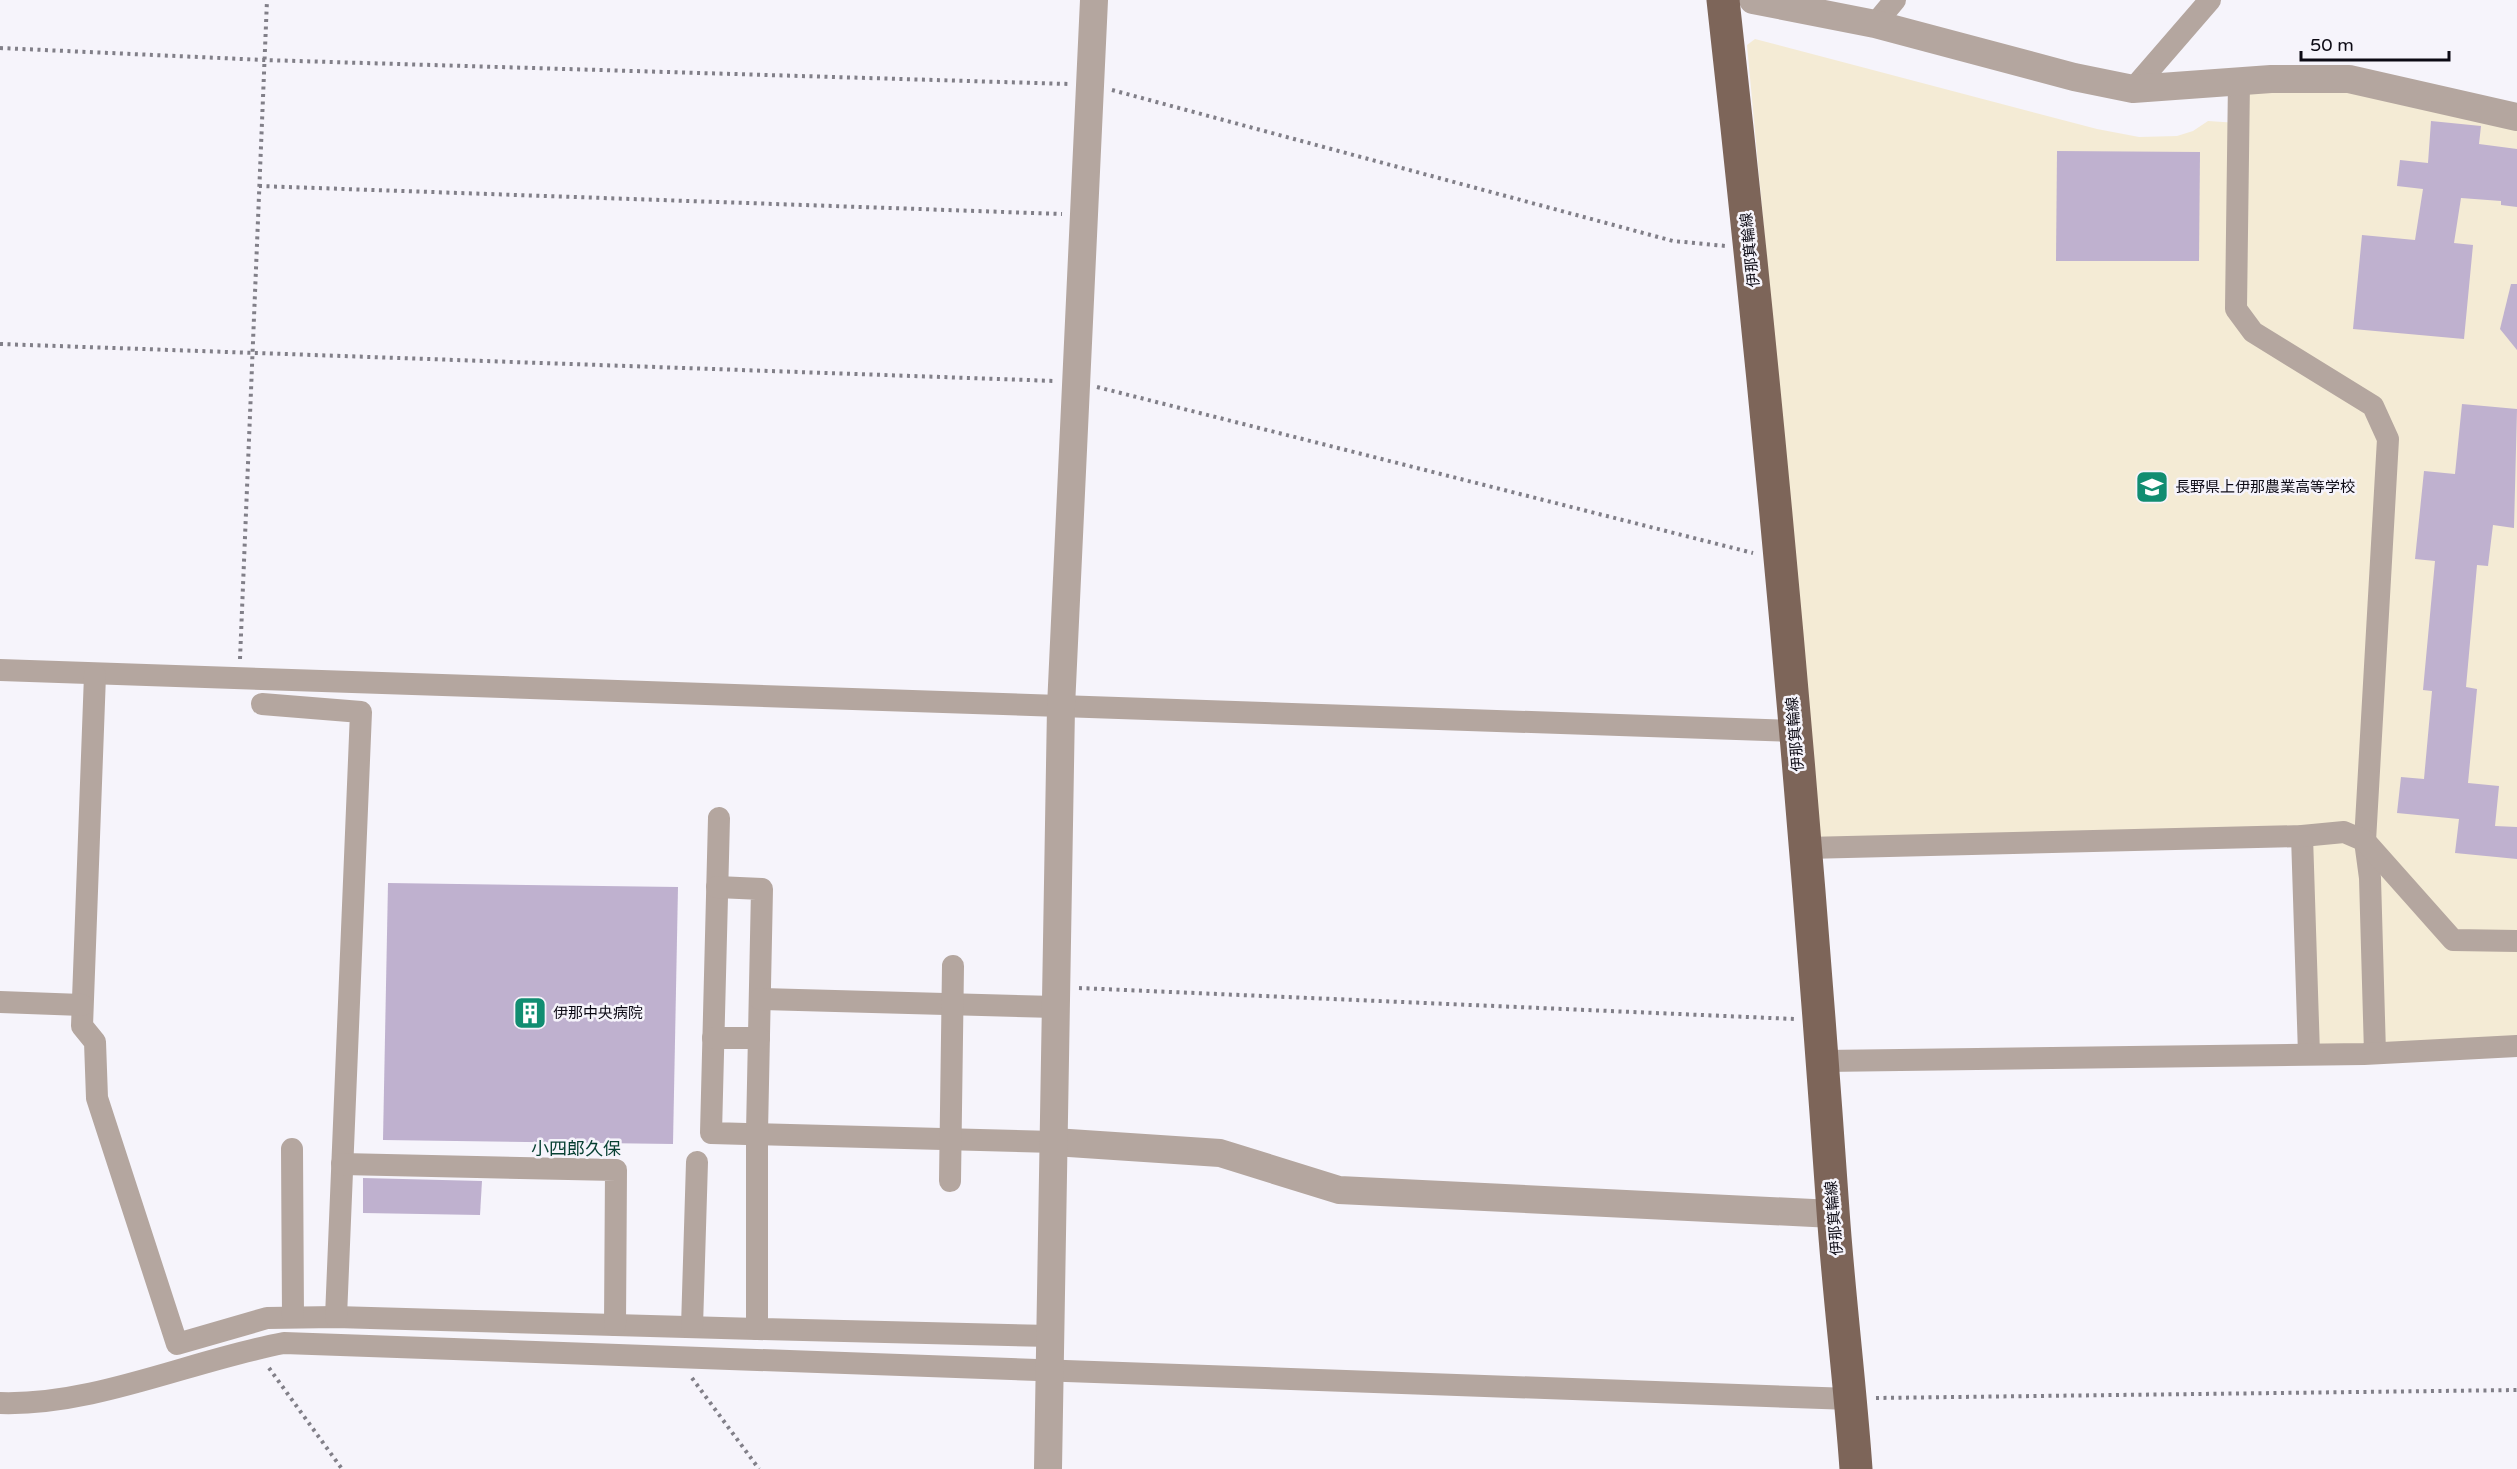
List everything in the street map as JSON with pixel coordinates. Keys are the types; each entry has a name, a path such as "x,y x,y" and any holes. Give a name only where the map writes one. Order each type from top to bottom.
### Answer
{"main road":[{"name":"伊那箕輪線","path":"1723,0 1780,560 1824,1061 1833,1214 1856,1469"}],"street":[{"path":"1048,1469 1061,707 1094,0"},
{"path":"1753,0 1875,24 2074,76 2133,88 2239,81 2349,80 2517,117"},
{"path":"1875,24 1896,0"},
{"path":"2133,88 2210,0"},
{"path":"2239,81 2236,309 2253,332 2373,406 2388,439 2365,841 2370,878 2375,1053"},
{"path":"0,670 1794,731"},
{"path":"95,675 82,1026 94,1042 98,1098 177,1344 267,1318 293,1317 1051,1336"},
{"path":"262,704 361,712 336,1317"},
{"path":"719,818 711,1133 757,1132 1054,1142 1220,1153 1339,1190 1833,1214"},
{"path":"1806,848 2302,836 2344,832 2365,841 2453,940 2517,941"},
{"path":"2302,836 2309,1054"},
{"path":"717,887 762,889 757,1132 757,1329"},
{"path":"950,1181 953,966"},
{"path":"760,999 953,1004 1055,997"},
{"path":"0,1002 82,1005"},
{"path":"713,1038 759,1038"},
{"path":"1824,1061 2375,1053 2517,1046"},
{"path":"292,1149 293,1317"},
{"path":"692,1327 697,1162"},
{"path":"342,1164 616,1170 615,1324"},
{"path":"0,1403 19,1403 90,1393 255,1348 285,1343 1851,1399"}],"path":[{"path":"239,678 267,0"},
{"path":"0,48 264,60 1090,84 1673,241 1750,249"},
{"path":"260,186 1083,214"},
{"path":"0,344 1077,382 1780,560"},
{"path":"1055,997 1819,1020"},
{"path":"255,1348 342,1469"},
{"path":"677,1358 759,1469"},
{"path":"1851,1399 2517,1390"}],"shaded area":[{"name":"長野県上伊那農業高等学校","path":"1755,39 2097,129 2139,137 2177,136 2193,131 2208,121 2238,123 2239,81 2271,79 2517,117 2517,1046 2309,1054 2302,837 1821,848 1747,45"}],"building":[{"path":"2431,121 2481,126 2479,144 2517,149 2517,207 2501,205 2501,201 2461,198 2454,243 2473,245 2464,339 2353,329 2362,235 2415,240 2423,189 2397,186 2400,160 2428,163"},
{"path":"2057,151 2200,152 2199,261 2056,261"},
{"path":"2511,284 2517,284 2517,350 2500,329"},
{"path":"2462,404 2517,409 2514,528 2493,525 2488,566 2477,565 2466,687 2477,689 2468,783 2499,786 2495,826 2517,827 2517,859 2455,853 2459,819 2397,813 2401,777 2424,779 2432,691 2423,690 2435,561 2415,559 2424,471 2455,474"},
{"name":"伊那中央病院","path":"388,883 678,887 673,1144 383,1140"},
{"path":"363,1178 482,1181 480,1215 363,1213"}],"place":[{"name":"長野県上伊那農業高等学校","path":"2152,487"},
{"name":"伊那中央病院","path":"530,1013"}],"district":[{"name":"小四郎久保","path":"576,1149"}]}
